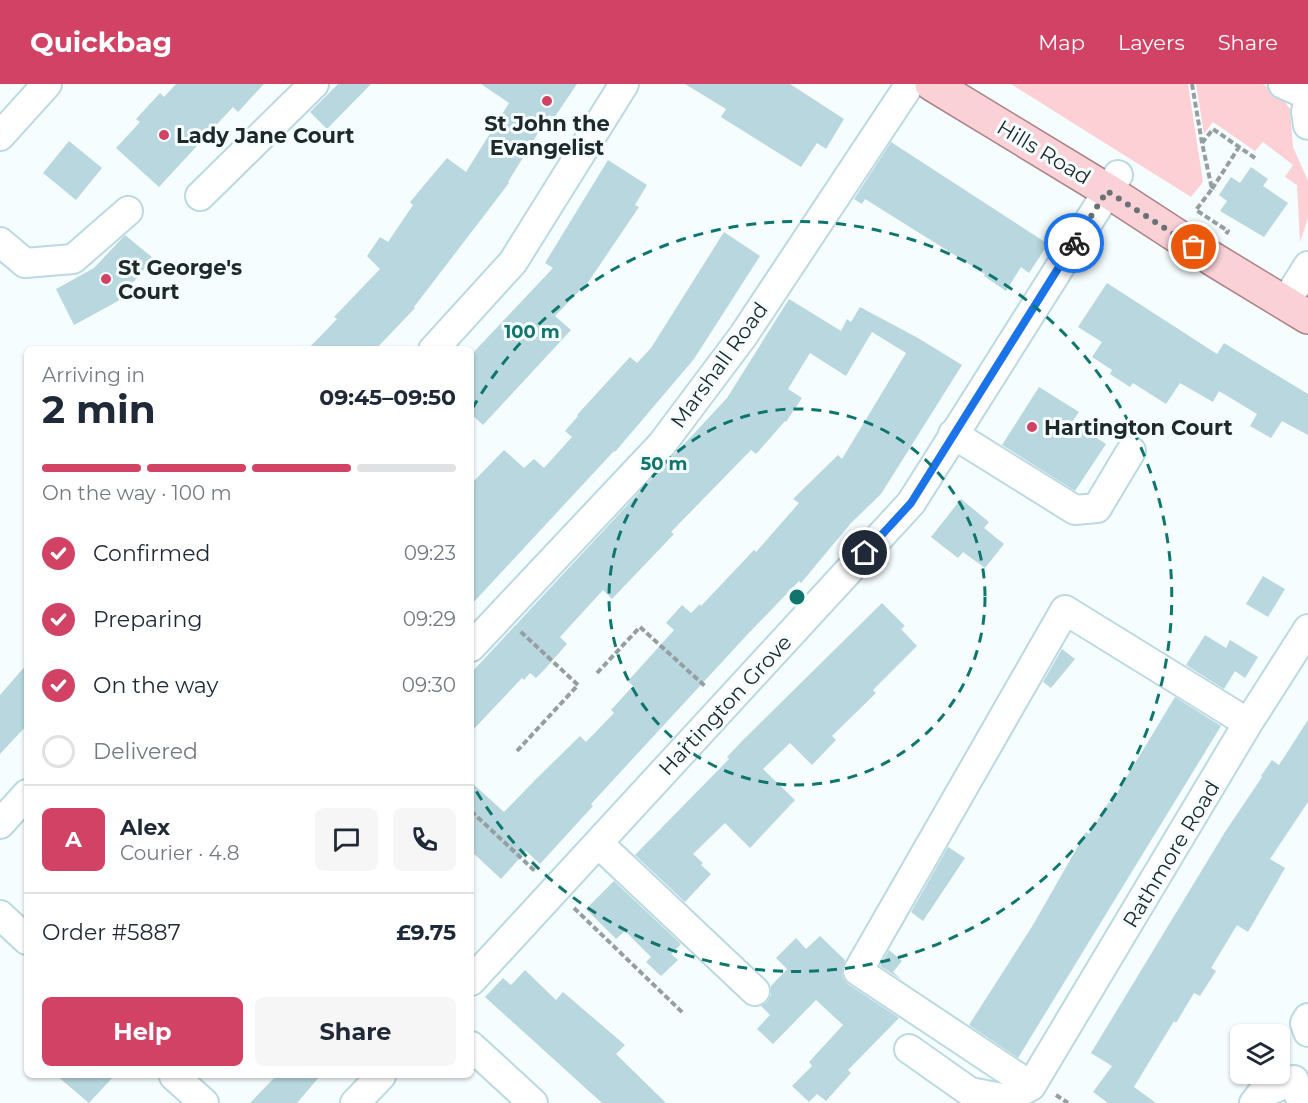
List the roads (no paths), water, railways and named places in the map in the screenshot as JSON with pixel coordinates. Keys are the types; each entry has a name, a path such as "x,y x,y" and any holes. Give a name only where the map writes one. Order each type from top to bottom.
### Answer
{"main road":[{"name":"Hills Road","path":"932,84 1113,183 1211,258 1297,310"}],"street":[{"path":"0,136 47,84"},
{"path":"200,195 314,84"},
{"path":"437,346 513,262 624,84"},
{"name":"Marshall Road","path":"474,644 662,444 742,336 910,84"},
{"path":"1283,84 1308,95"},
{"path":"1308,103 1306,112 1308,125"},
{"name":"Hartington Grove","path":"474,978 911,503 1113,183"},
{"path":"0,242 25,263 73,259 128,211"},
{"path":"1297,310 1308,266"},
{"path":"953,434 1075,510 1097,508 1131,451"},
{"path":"909,1049 970,1092 1006,1100 1034,1083 858,971 1065,610 1248,723"},
{"name":"Rathmore Road","path":"1034,1083 1248,723 1308,629"},
{"path":"0,824 24,797"},
{"path":"598,843 755,991"},
{"path":"0,915 24,937"},
{"path":"1308,1018 1305,1023 1308,1032"},
{"path":"474,1049 533,1103"},
{"path":"176,1078 204,1103"},
{"path":"355,1103 379,1078"},
{"path":"1254,1103 1261,1095 1295,1082"}],"place":[{"name":"St John the Evangelist","path":"547,101"},
{"name":"Lady Jane Court","path":"164,135"},
{"name":"St George's Court","path":"106,279"},
{"name":"Hartington Court","path":"1032,427"}]}
